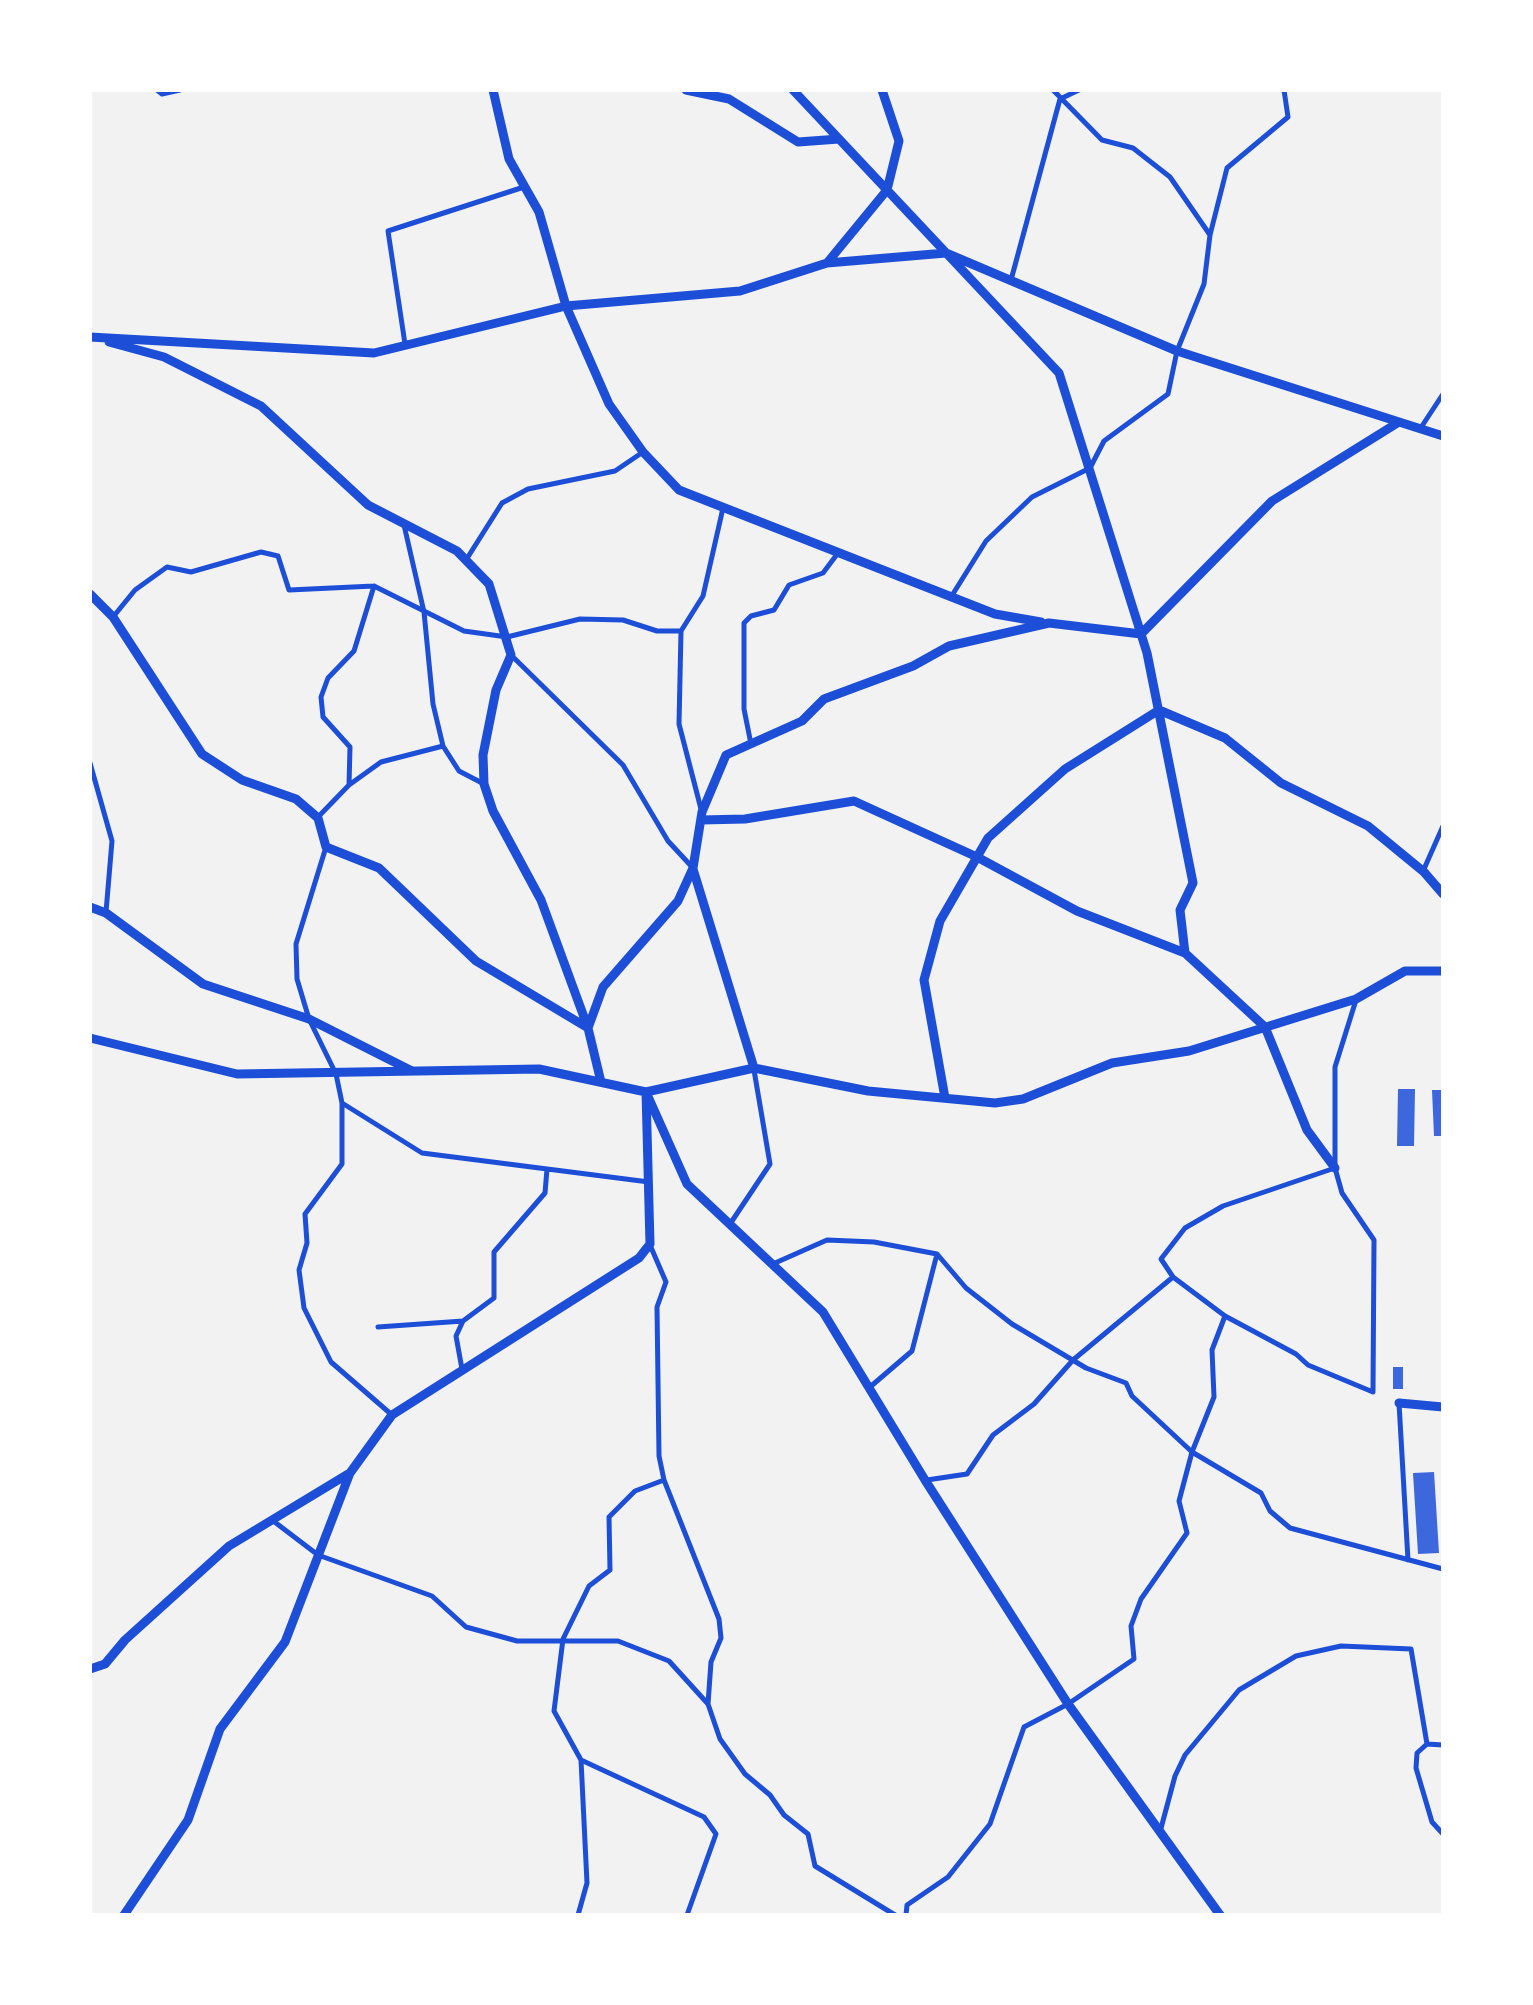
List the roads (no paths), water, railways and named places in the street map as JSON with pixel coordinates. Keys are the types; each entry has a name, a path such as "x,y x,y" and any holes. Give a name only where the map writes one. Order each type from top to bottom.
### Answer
{"street":[{"path":"493,90 508,159 538,212 566,306 609,404 642,452 680,490 995,614 1141,634"},
{"path":"686,90 729,99 798,142 839,138"},
{"path":"793,90 1060,373 1141,634 1158,710 1192,883 1180,910 1185,953"},
{"path":"827,264 887,190 899,141 882,90"},
{"path":"91,336 374,353 566,306 740,291 827,264 946,253 1178,351 1443,436"},
{"path":"91,336 164,357 262,406 368,506 457,550 489,584 512,654 496,690 483,755 484,784 493,811 541,900 588,1028 601,1082"},
{"path":"1141,634 1272,501 1399,422"},
{"path":"90,594 113,617 202,754 242,780 296,799 318,818 326,847 380,868 476,961 588,1028"},
{"path":"588,1028 603,987 678,901 693,868 701,816 726,754 802,721 824,699 913,666 949,646 1049,623"},
{"path":"945,1098 924,980 940,921 988,838 1064,769 1158,710"},
{"path":"1158,710 1225,738 1280,783 1368,826 1424,872 1443,894"},
{"path":"701,816 745,819 854,801 976,857 1076,911 1185,953 1264,1028 1307,1130 1335,1168"},
{"path":"693,868 754,1068"},
{"path":"90,907 106,913 203,984 309,1020 415,1072"},
{"path":"90,1038 236,1074 539,1069 646,1092 754,1068 868,1091 995,1102 1023,1099 1112,1063 1189,1051 1356,999 1406,971 1443,971"},
{"path":"124,1915 188,1820 220,1729 285,1642 350,1473 392,1416 639,1258 650,1244 646,1092"},
{"path":"646,1092 687,1184 823,1312 1068,1704 1220,1915"},
{"path":"1399,1404 1443,1407"},
{"path":"90,1669 105,1664 125,1640 229,1546 350,1473"}],"lane":[{"path":"157,90 162,94 180,90"},
{"path":"1053,90 1102,140 1133,148 1170,177 1210,234"},
{"path":"1010,282 1060,100 1079,90"},
{"path":"951,597 986,542 1032,497 1090,468 1104,441 1168,394 1178,351 1204,284 1210,234 1227,168 1288,117 1284,90"},
{"path":"406,345 388,231 524,187"},
{"path":"1420,429 1443,394"},
{"path":"466,560 502,504 528,489 615,472 642,452"},
{"path":"701,816 679,724 681,631 702,596 722,508"},
{"path":"403,524 424,612 432,704 443,746 459,771 484,784"},
{"path":"113,617 135,590 167,568 191,572 261,552 278,556 289,590 374,586 464,631 507,637 580,619 623,620 657,631 681,631"},
{"path":"751,744 744,708 744,623 751,616 774,610 789,586 823,573 838,553"},
{"path":"349,785 350,746 323,716 321,696 328,678 354,651 374,586"},
{"path":"512,654 623,765 668,841 693,868"},
{"path":"318,818 349,785 381,762 443,746"},
{"path":"90,763 112,841 106,913"},
{"path":"1424,872 1443,826"},
{"path":"326,847 296,944 297,978 309,1020 336,1074 342,1102 342,1164 305,1214 307,1243 299,1270 304,1308 331,1362 392,1416"},
{"path":"1335,1168 1222,1206 1185,1228 1160,1259 1173,1276 1225,1316 1308,1364 1373,1392 1374,1240 1342,1193 1335,1168 1335,1067 1356,999"},
{"path":"730,1224 770,1164 754,1068"},
{"path":"342,1102 422,1153 648,1182"},
{"path":"462,1369 456,1336 464,1321 494,1298 494,1252 546,1193 548,1169"},
{"path":"772,1264 827,1240 874,1242 937,1254 966,1288 1012,1324 1072,1360 1126,1383 1132,1396 1192,1452 1261,1493 1270,1511 1290,1528 1443,1569"},
{"path":"650,1244 666,1282 657,1307 659,1456 664,1480 719,1619 721,1638 711,1662 708,1704 720,1739 744,1774 808,1834 815,1866 895,1915"},
{"path":"870,1388 912,1351 937,1254"},
{"path":"925,1480 967,1474 993,1435 1034,1404 1072,1360 1173,1276"},
{"path":"906,1915 907,1905 948,1877 990,1824 1024,1727 1068,1704 1134,1659 1131,1626 1140,1599 1186,1532 1179,1501 1192,1452 1214,1397 1212,1350 1225,1316"},
{"path":"378,1326 464,1321"},
{"path":"1399,1404 1408,1560"},
{"path":"578,1915 587,1883 581,1760 554,1711 563,1639 589,1586 610,1570 609,1516 635,1491 664,1480"},
{"path":"272,1520 318,1555 432,1596 466,1626 518,1641 618,1641 669,1661 708,1704"},
{"path":"1160,1832 1175,1776 1186,1755 1239,1690 1296,1656 1341,1646 1411,1649 1426,1744"},
{"path":"1443,1745 1426,1744 1417,1753 1416,1768 1432,1822 1443,1834"},
{"path":"581,1760 704,1817 710,1825 716,1834 687,1915"}]}
